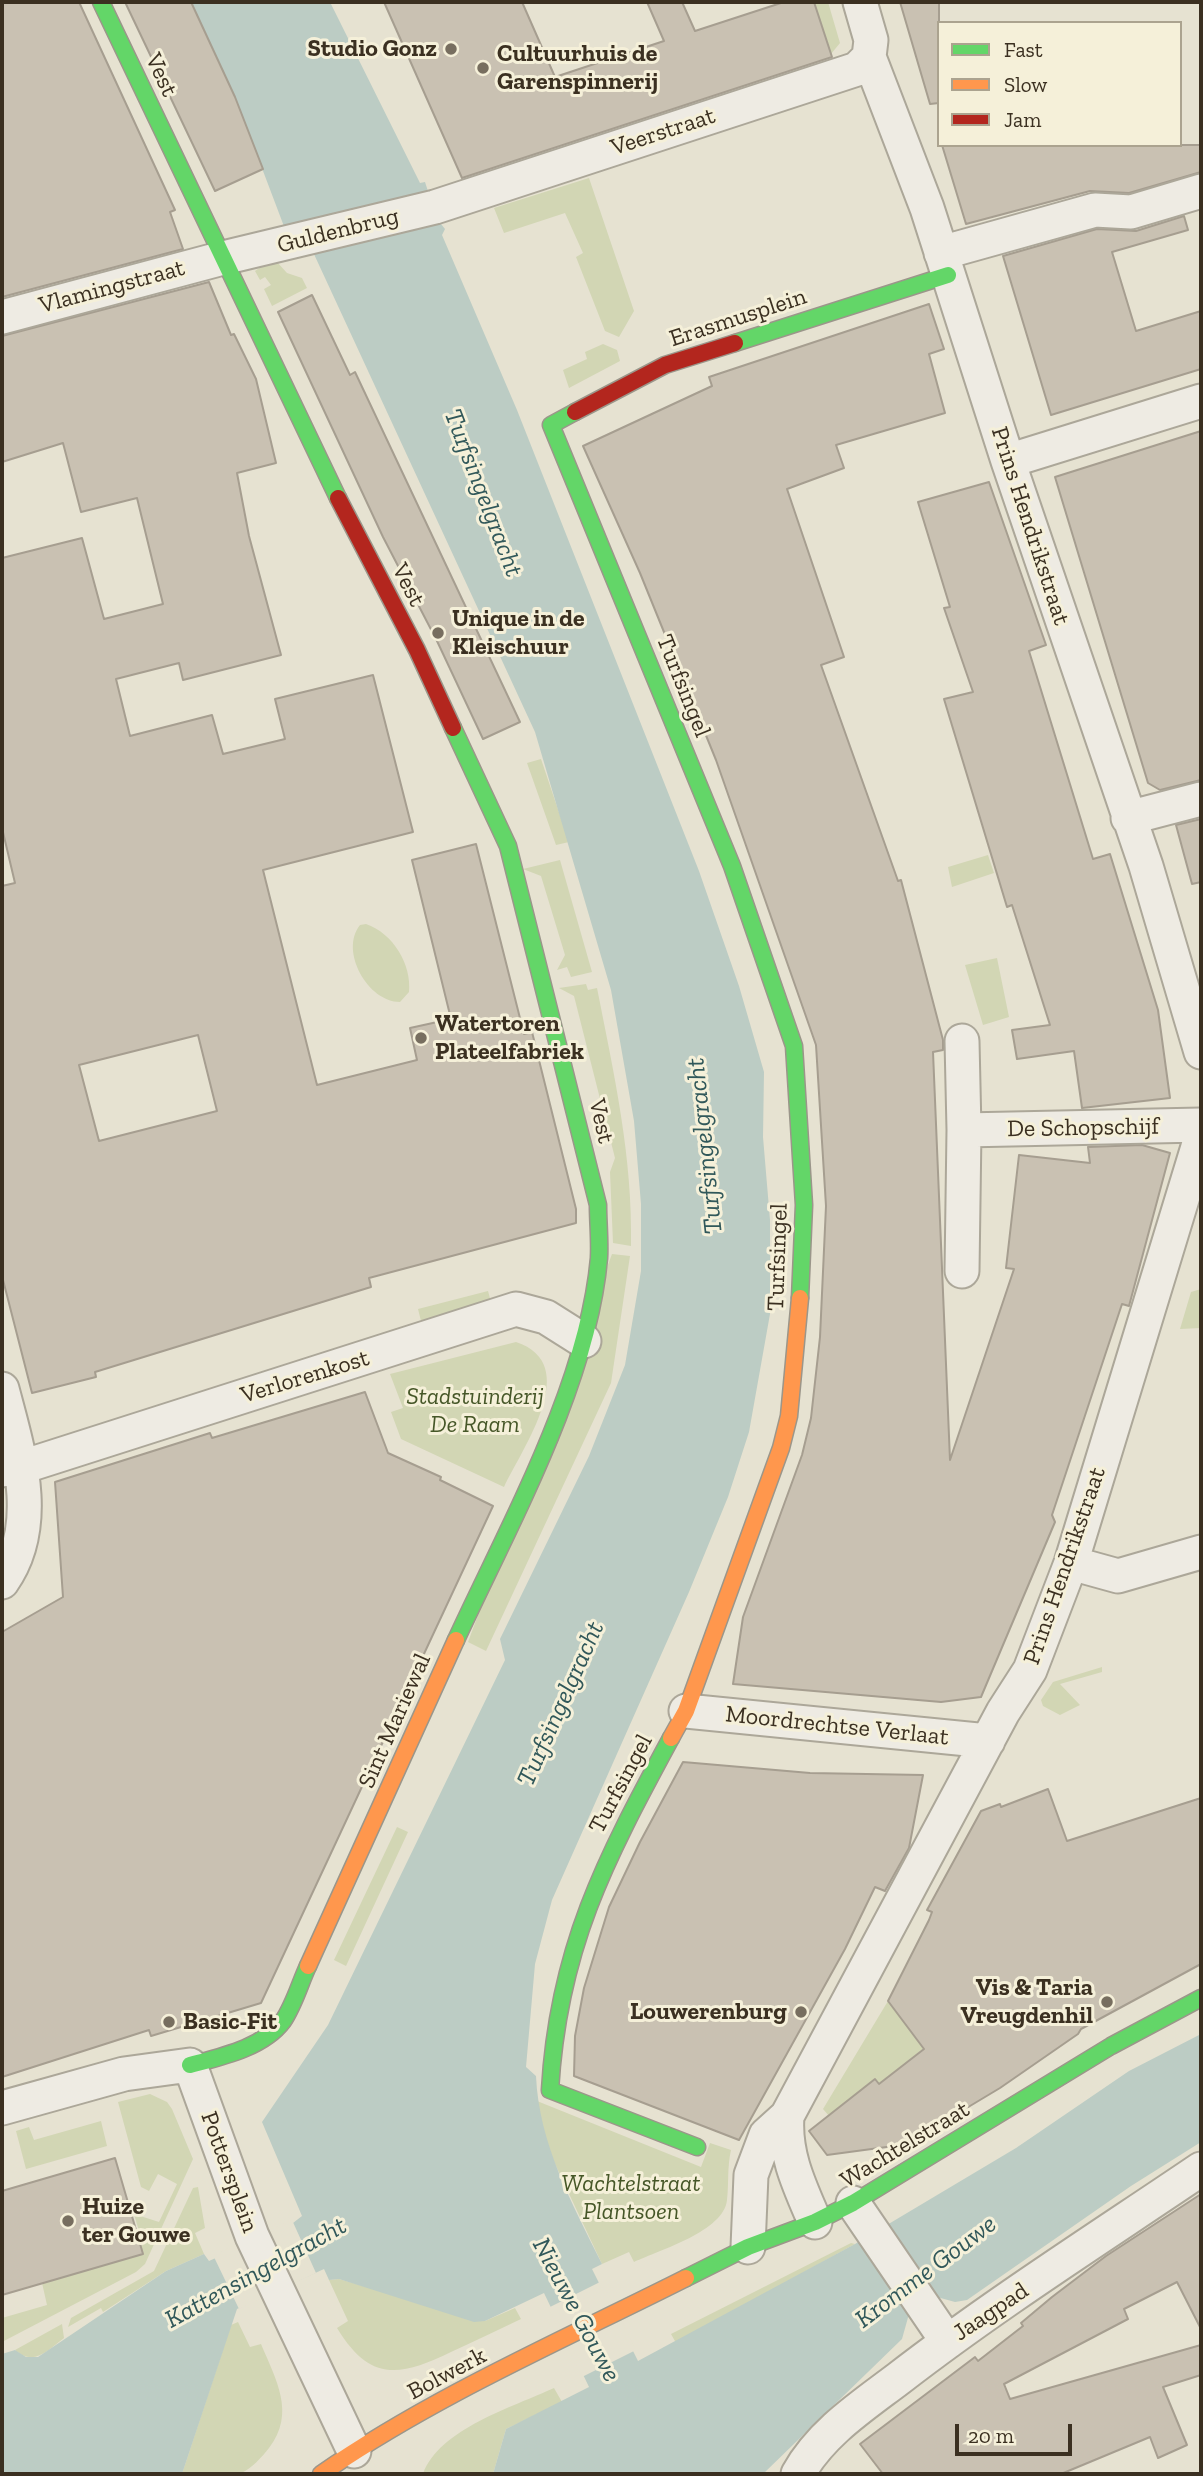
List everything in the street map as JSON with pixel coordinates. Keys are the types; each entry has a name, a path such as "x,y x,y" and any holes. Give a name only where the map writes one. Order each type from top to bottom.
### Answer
{"street":[{"name":"Vest","path":"101,2 321,466 417,650 508,846 598,1205 598,1258 584,1341"},
{"name":"Prins Hendrikstraat","path":"860,2 872,40 869,57 944,264 1146,866 1201,1052"},
{"name":"Veerstraat","path":"444,204 857,69 869,57"},
{"path":"944,264 1095,210 1131,212 1201,191"},
{"name":"Guldenbrug","path":"223,258 444,204"},
{"name":"Vlamingstraat","path":"2,317 223,258"},
{"name":"Erasmusplein","path":"551,425 665,365 944,264"},
{"path":"1008,461 1201,401"},
{"name":"Turfsingel","path":"551,425 732,866 794,1046 803,1217 798,1336 789,1416 755,1522 686,1711 620,1832 589,1899 553,2034 550,2090 697,2147"},
{"path":"1128,818 1201,799"},
{"path":"962,1041 962,1271"},
{"name":"De Schopschijf","path":"964,1130 1201,1125"},
{"name":"Prins Hendrikstraat","path":"748,2246 751,2175 765,2135 787,2116 988,1741 1030,1670 1071,1563 1201,1137"},
{"name":"Verlorenkost","path":"12,1469 516,1309 546,1317 584,1341"},
{"name":"Sint Mariewal","path":"190,2065 240,2050 267,2038 283,2021 562,1407 584,1341"},
{"path":"2,1389 12,1469 24,1504 21,1538 14,1560 2,1582"},
{"path":"1071,1563 1118,1576 1201,1552"},
{"name":"Moordrechtse Verlaat","path":"686,1711 988,1741"},
{"name":"Wachtelstraat","path":"621,2310 748,2246 815,2222 853,2203 1111,2046 1201,1998"},
{"path":"2,2108 124,2074 190,2065"},
{"name":"Pottersplein","path":"190,2065 252,2236 357,2457"},
{"name":"Prins Hendrikstraat","path":"787,2116 785,2138 791,2164 815,2222"},
{"name":"Jaagpad","path":"798,2474 806,2459 834,2428 947,2341 1201,2169"},
{"path":"853,2203 947,2341"},
{"name":"Bolwerk","path":"321,2474 357,2457 460,2392 621,2310"}],"green space":[{"path":"814,2 828,2 840,43 831,54"},
{"path":"589,178 634,311 619,337 605,331 576,257 583,253 565,213 504,233 494,208"},
{"path":"277,262 287,273 302,278 307,288 272,306 264,289 271,285 265,277 260,280 255,271 265,264"},
{"path":"603,344 617,350 620,361 569,388 563,370 587,359 585,352"},
{"path":"541,759 569,842 556,845 527,763"},
{"path":"988,855 994,873 952,887 948,867"},
{"path":"560,860 592,972 571,977 567,967 557,970 565,955 541,876 523,869"},
{"path":"366,924 385,935 404,961 409,992 400,1002 377,994 360,973 355,961 354,936 360,925"},
{"path":"997,958 1009,1017 983,1025 965,965"},
{"path":"586,984 588,990 597,988 616,1084 626,1148 631,1246 613,1243 610,1172 615,1158 574,996 559,988"},
{"path":"612,1254 630,1256 611,1383 486,1651 468,1642"},
{"path":"1201,1289 1201,1328 1180,1329 1191,1292"},
{"path":"488,1291 491,1302 421,1321 418,1309"},
{"name":"Stadstuinderij De Raam","path":"516,1342 536,1353 545,1368 547,1387 534,1429 504,1487 401,1439 391,1412 403,1408 390,1374"},
{"path":"1102,1667 1102,1672 1060,1684 1080,1705 1060,1715 1043,1706 1041,1700 1053,1682"},
{"path":"397,1827 408,1832 346,1966 334,1960"},
{"path":"888,2001 924,2048 879,2084 875,2080 835,2123 823,2109"},
{"path":"150,2094 167,2102 172,2109 193,2159 145,2264 136,2272 2,2342 2,2318 47,2305 40,2274 143,2245 134,2214 159,2222 177,2184 158,2174 149,2191 141,2187 118,2102"},
{"name":"Wachtelstraat Plantsoen","path":"537,2101 701,2167 710,2143 731,2150 727,2200 723,2211 703,2230 674,2245 634,2262 629,2252 602,2264 548,2149"},
{"path":"101,2121 107,2146 26,2169 16,2131 29,2127 34,2140"},
{"path":"198,2187 205,2228 195,2233 204,2254 166,2271 103,2312 101,2308 68,2327 71,2318 154,2271 193,2188"},
{"path":"851,2243 855,2244 676,2343 671,2334"},
{"path":"339,2279 485,2321 515,2308 521,2319 433,2360 401,2370 387,2370 361,2358 337,2328 348,2321 329,2280"},
{"path":"238,2322 250,2347 261,2344 277,2383 282,2409 277,2435 260,2459 241,2473 182,2474 231,2325"},
{"path":"62,2324 64,2338 41,2355 28,2357 15,2350"},
{"path":"554,2388 562,2402 506,2429 493,2474 423,2474 444,2444 461,2432 479,2421"}],"water":[{"path":"191,2 330,2 420,183 425,182 437,219 445,229 442,235 517,410 699,871 739,986 764,1072 763,1137 770,1220 770,1314 749,1432 728,1497 689,1592 552,1900 535,1964 526,2067 536,2076 543,2125 559,2173 602,2264 592,2269 638,2361 855,2244 1016,2148 1129,2071 1201,2034 1201,2142 1131,2186 967,2300 955,2302 937,2297 909,2314 902,2339 763,2474 493,2474 506,2429 589,2387 544,2293 485,2321 474,2322 339,2279 329,2280 324,2269 237,2309 182,2474 2,2474 2,2354 15,2350 26,2357 38,2357 166,2271 204,2254 209,2261 293,2223 302,2216 262,2122 328,2025 505,1660 500,1639 589,1456 625,1365 641,1271 641,1204 634,1121 611,990 535,732 313,252 285,229 235,97"}],"pier":[{"path":"292,2220 316,2273 239,2309 213,2255"},
{"path":"602,2281 636,2350 582,2377 548,2308"}],"building":[{"path":"2,2 79,2 175,210 170,212 183,249 2,297"},
{"path":"125,2 191,2 235,97 263,169 215,191"},
{"path":"384,2 522,2 555,77 664,41 647,2 682,2 695,31 784,2 814,2 832,57 462,178"},
{"path":"900,2 939,2 937,103 930,104"},
{"path":"1201,145 1201,172 1129,193 1090,191 966,224 943,147"},
{"path":"1184,216 1188,230 1112,252 1136,331 1201,311 1201,369 1051,415 1003,256 1097,229 1136,231"},
{"path":"209,282 231,335 234,334 256,379 276,463 237,473 249,536 281,655 183,680 179,663 116,679 130,736 212,715 223,754 285,739 275,699 373,675 413,832 263,870 317,1085 417,1060 410,1028 451,1019 412,860 476,844 524,1034 532,1032 576,1209 576,1223 369,1278 371,1287 95,1372 96,1377 32,1393 2,1276 2,886 15,883 2,828 2,558 82,538 104,619 163,604 137,498 81,512 63,443 2,462 2,336","holes":["198,1035 217,1111 99,1141 79,1065"]},
{"path":"312,295 350,375 355,372 520,722 483,739 437,641 383,537 278,312"},
{"path":"929,304 944,349 929,354 945,413 836,445 844,468 787,489 844,657 821,665 898,881 901,880 943,1040 943,1050 933,1052 950,1460 1014,1269 1006,1268 1019,1155 1090,1163 1088,1147 1142,1145 1170,1153 1129,1306 1122,1304 1052,1515 1055,1522 981,1697 941,1702 733,1684 743,1617 802,1455 811,1418 820,1337 826,1206 816,1045 716,760 640,573 583,446 712,386 709,377"},
{"path":"1201,431 1201,780 1160,790 1148,783 1055,477"},
{"path":"989,482 1046,645 1029,651 1093,859 1110,854 1158,1010 1170,1098 1082,1108 1074,1051 1017,1059 1012,1030 1050,1025 1012,905 1007,907 944,699 973,692 944,608 950,607 918,502"},
{"path":"1201,819 1201,882 1192,884 1176,825"},
{"path":"365,1392 388,1453 441,1477 440,1480 493,1506 261,2003 151,2036 149,2030 2,2077 2,1632 63,1597 55,1482 210,1433 212,1438"},
{"path":"683,1762 810,1773 923,1775 909,1848 885,1891 875,1887 845,1949 739,2140 574,2076 575,2036 584,1988 609,1907"},
{"path":"1048,1789 1067,1841 1201,1798 1201,1964 1081,2029 1078,2034 1000,2088 935,2127 894,2146 827,2155 809,2131 875,2079 879,2084 924,2049 888,2001 929,1920 932,1912 927,1910 981,1811 1000,1804 1001,1807"},
{"name":"Huize ter Gouwe","path":"115,2158 143,2254 2,2295 2,2191"},
{"path":"1201,2194 1201,2329 1177,2282 1124,2309 1128,2319 1004,2384 1010,2399 1201,2345 1201,2375 1163,2387 1187,2445 1158,2458 1150,2437 1061,2474 883,2474 860,2444 975,2357 978,2361 1023,2326 1021,2323 1052,2297 1106,2256"}],"traffic: fast":[{"path":"101,2 338,498"},
{"path":"735,343 948,275"},
{"path":"575,412 551,425 732,866 794,1046 804,1205 800,1298"},
{"path":"453,728 508,846 598,1205 599,1245 592,1306 563,1404 522,1502 456,1640"},
{"path":"671,1738 606,1866 574,1949 555,2039 550,2090 697,2147"},
{"path":"190,2065 253,2045 274,2030 290,2008 308,1966"},
{"path":"686,2278 748,2247 815,2222 853,2203 1111,2046 1201,1998"}],"traffic: slow":[{"path":"671,1738 686,1711 781,1448 789,1416 800,1298"},
{"path":"308,1966 456,1640"},
{"path":"321,2474 408,2419 454,2394 686,2278"}],"traffic: jam":[{"path":"575,412 665,365 735,343"},
{"path":"338,498 417,650 453,728"}],"place":[{"name":"Studio Gonz","path":"451,49"},
{"name":"Cultuurhuis de Garenspinnerij","path":"483,68"},
{"name":"Unique in de Kleischuur","path":"438,633"},
{"name":"Watertoren Plateelfabriek","path":"421,1038"},
{"name":"Vis & Taria Vreugdenhil","path":"1107,2002"},
{"name":"Louwerenburg","path":"801,2012"},
{"name":"Basic-Fit","path":"169,2022"},
{"name":"Huize ter Gouwe","path":"68,2221"}],"water label":[{"name":"Turfsingelgracht","path":"483,493"},
{"name":"Turfsingelgracht","path":"705,1146"},
{"name":"Turfsingelgracht","path":"561,1704"},
{"name":"Kromme Gouwe","path":"926,2272"},
{"name":"Kattensingelgracht","path":"256,2273"},
{"name":"Nieuwe Gouwe","path":"576,2310"}]}
